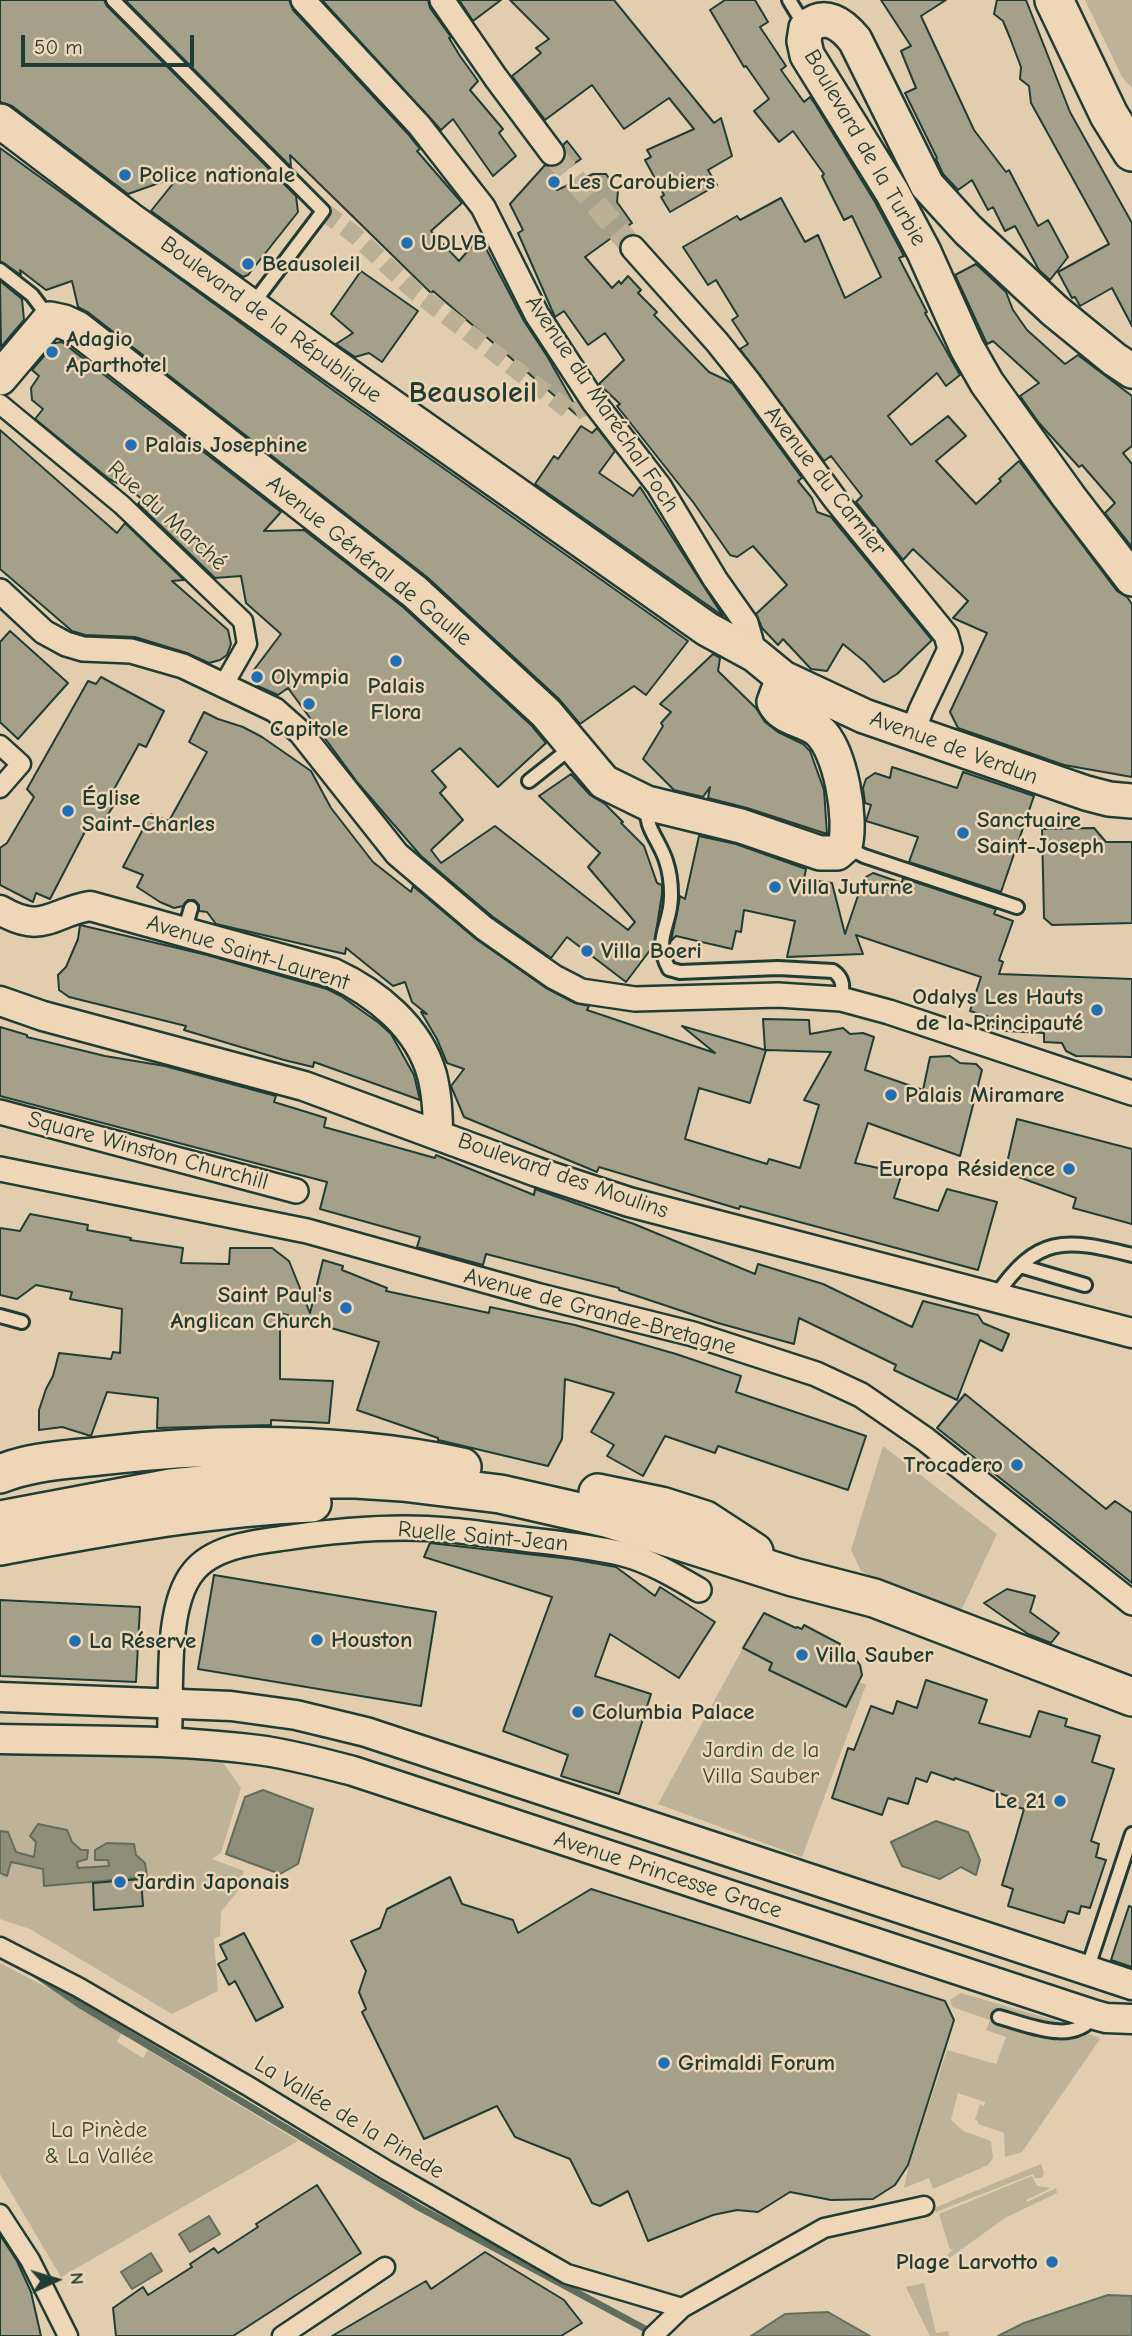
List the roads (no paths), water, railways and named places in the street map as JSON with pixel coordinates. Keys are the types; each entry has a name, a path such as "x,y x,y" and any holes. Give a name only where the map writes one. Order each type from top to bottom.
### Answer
{"main road":[{"path":"1054,0 1109,116 1132,151"},
{"name":"Boulevard de la Turbie","path":"1132,371 1055,311 939,200 920,174 855,40 844,26 833,21 819,21 806,28 804,41 807,55 892,192 924,252 967,348 987,383 1132,579"},
{"name":"Boulevard de la République","path":"0,121 129,219 330,363 707,629 755,655 783,678"},
{"path":"0,377 50,319"},
{"name":"Avenue Général de Gaulle","path":"50,319 77,328 415,592 546,713 604,782 647,803 741,826 820,853 841,850"},
{"path":"783,678 774,702 778,709 783,714 817,729 832,749 846,807 848,834 841,850"},
{"name":"Avenue de Verdun","path":"783,678 864,716 912,734 1086,793 1132,801"},
{"path":"0,1474 20,1465 139,1452 230,1447 328,1447 419,1458 661,1506 705,1520 793,1577"},
{"path":"0,1520 171,1488 263,1479 368,1479 463,1489 561,1507 645,1530 793,1577 874,1598 1130,1693"},
{"path":"0,1546 153,1519 269,1504 375,1500 463,1489"}],"street":[{"name":"Avenue du Maréchal Foch","path":"303,0 419,125 483,207 537,314 594,402 659,486 715,579 746,623 755,655"},
{"path":"442,0 552,153"},
{"name":"Avenue du Carnier","path":"633,248 750,382 835,499 946,635 950,649 912,734"},
{"name":"Rue du Marché","path":"0,404 122,505 243,621 247,644 223,686"},
{"path":"0,591 44,632 66,644 83,649 131,651 183,666 275,710 301,733 397,854 484,928 554,977 582,991 635,999 778,995 841,999 889,1012 1132,1093"},
{"path":"0,745 21,764 0,788"},
{"name":"Avenue Saint-Laurent","path":"4,913 29,922 49,921 73,909 90,906 187,920 333,973 356,984 378,997 410,1032 432,1073 438,1109 438,1134"},
{"name":"Boulevard des Moulins","path":"0,1000 56,1020 304,1086 537,1172 629,1202 1132,1333"},
{"name":"Square Winston Churchill","path":"0,1112 296,1191"},
{"name":"Avenue de Grande-Bretagne","path":"0,1169 307,1231 540,1296 693,1334 816,1374 861,1395 925,1439 1132,1603"},
{"name":"Ruelle Saint-Jean","path":"169,1743 172,1647 177,1610 186,1581 195,1569 208,1560 225,1551 254,1542 355,1529 449,1530 587,1547 626,1555 669,1572 699,1590"},
{"name":"Avenue Princesse Grace","path":"0,1697 203,1705 296,1715 366,1732 1125,1983"},
{"path":"200,1745 203,1705"},
{"name":"Avenue Princesse Grace","path":"0,1739 169,1743 297,1756 353,1771 1102,2015"},
{"name":"La Vallée de la Pinède","path":"0,1947 78,1987 248,2085 386,2170 566,2274 682,2308"},
{"path":"1087,1970 1102,2015"},
{"path":"1102,2015 1125,1983"},
{"path":"653,2336 682,2308 824,2228 924,2206"},
{"path":"0,2214 30,2260 68,2336"},
{"path":"282,2336 385,2267"}],"lane":[{"path":"113,0 323,211 251,305"},
{"path":"789,0 806,28"},
{"path":"0,270 32,295 50,319"},
{"path":"529,781 574,745"},
{"path":"647,803 645,818 666,861 671,894 670,913 661,945 662,956 669,969 680,972 778,968 833,971 838,974 843,985 841,999"},
{"path":"841,850 1017,907"},
{"path":"995,1297 1006,1280 1020,1266 1042,1250 1063,1243 1093,1245 1132,1255"},
{"path":"1020,1266 1085,1285"},
{"path":"0,1316 22,1322"},
{"path":"1087,1970 1132,1834"},
{"path":"999,2017 1051,2032 1073,2030 1102,2015"}],"waterway":[{"path":"34,1973 82,2006 420,2208 649,2331"}],"tunnel":[{"path":"552,153 633,248"},
{"path":"323,211 355,235 412,289 572,413 594,402"}],"place":[{"name":"Police nationale","path":"125,175"},
{"name":"Les Caroubiers","path":"554,182"},
{"name":"UDLVB","path":"407,243"},
{"name":"Beausoleil","path":"248,264"},
{"name":"Adagio Aparthotel","path":"52,352"},
{"name":"Palais Josephine","path":"131,445"},
{"name":"Palais Flora","path":"396,661"},
{"name":"Olympia","path":"257,677"},
{"name":"Capitole","path":"309,704"},
{"name":"Église Saint-Charles","path":"68,811"},
{"name":"Sanctuaire Saint-Joseph","path":"963,833"},
{"name":"Villa Juturne","path":"775,887"},
{"name":"Villa Boeri","path":"587,951"},
{"name":"Odalys Les Hauts de la Principauté","path":"1097,1010"},
{"name":"Palais Miramare","path":"891,1095"},
{"name":"Europa Résidence","path":"1069,1169"},
{"name":"Saint Paul's Anglican Church","path":"346,1308"},
{"name":"Trocadero","path":"1017,1465"},
{"name":"Houston","path":"317,1640"},
{"name":"La Réserve","path":"75,1641"},
{"name":"Villa Sauber","path":"802,1655"},
{"name":"Columbia Palace","path":"578,1712"},
{"name":"Le 21","path":"1060,1801"},
{"name":"Jardin Japonais","path":"120,1882"},
{"name":"Grimaldi Forum","path":"664,2063"},
{"name":"Plage Larvotto","path":"1052,2262"}],"district":[{"name":"Beausoleil","path":"473,394"}],"park label":[{"name":"Jardin de la Villa Sauber","path":"761,1763"},
{"name":"La Pinède & La Vallée","path":"99,2143"}]}
